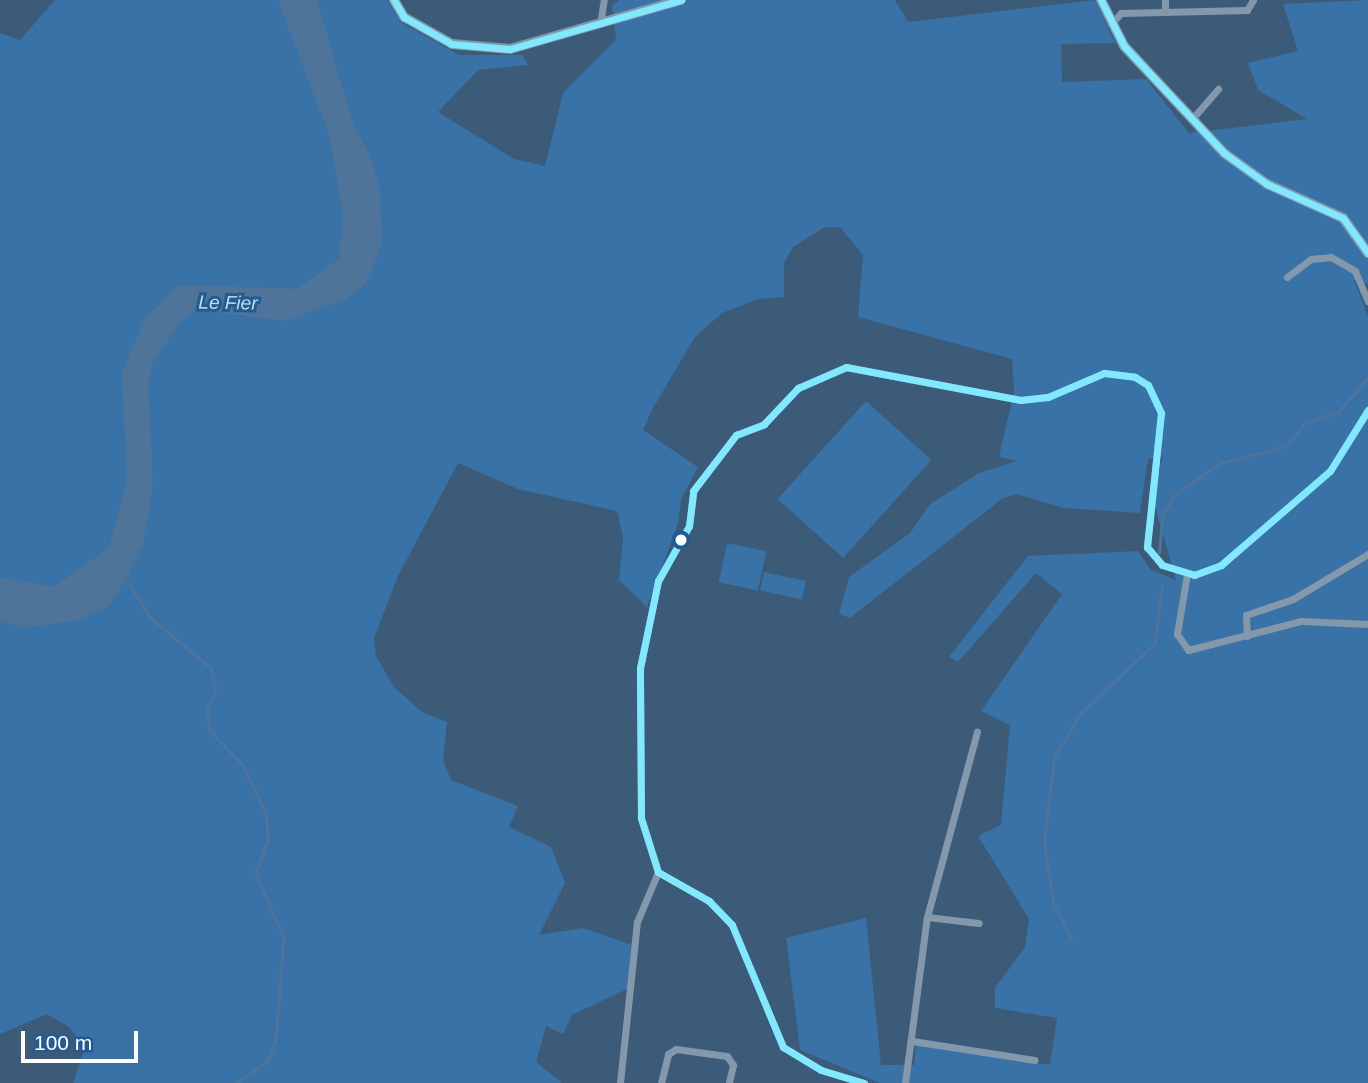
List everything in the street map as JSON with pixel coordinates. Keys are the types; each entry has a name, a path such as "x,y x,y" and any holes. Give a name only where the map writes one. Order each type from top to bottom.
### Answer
{"street":[{"path":"394,0 404,17 426,31 477,49 510,49 681,0"},
{"path":"600,24 604,0"},
{"path":"1101,0 1110,24 1192,119 1247,172 1349,223 1368,254"},
{"path":"1165,0 1165,11"},
{"path":"1110,24 1122,13 1247,10 1253,0"},
{"path":"1192,119 1218,89"},
{"path":"1287,277 1311,259 1331,257 1355,271 1368,302"},
{"path":"620,1083 637,922 658,872 641,818 640,668 658,581 689,526 693,491 736,435 764,424 809,381 858,367 1020,400 1048,397 1104,373 1143,381 1161,413 1147,547 1162,565 1186,574 1221,565 1320,481 1350,445 1368,410"},
{"path":"1247,636 1246,615 1293,599 1368,554"},
{"path":"1186,574 1177,634 1182,647 1204,650 1301,621 1368,624"},
{"path":"905,1083 927,917 977,732"},
{"path":"658,872 709,901 732,925 783,1046 821,1070 864,1083"},
{"path":"927,917 979,923"},
{"path":"912,1041 1035,1060"},
{"path":"661,1083 668,1054 676,1049 730,1058 729,1083"}],"shaded area":[{"path":"55,0 387,0 400,22 459,55 522,55 528,65 478,70 438,112 514,159 545,166 563,93 616,40 612,6 619,0 895,0 908,22 1095,0 1115,43 1061,44 1062,82 1146,79 1189,133 1307,119 1258,90 1248,63 1298,51 1283,4 1368,0 1368,284 1354,280 1368,316 1368,1083 880,1083 800,1050 786,938 866,918 881,1065 914,1065 916,1045 1050,1065 1057,1018 995,1008 995,988 1025,947 1029,919 978,836 1001,825 1010,725 981,711 1062,594 1036,573 958,662 949,657 1028,556 1138,551 1150,569 1176,580 1152,496 1163,456 1148,459 1140,513 1064,508 1016,494 1003,498 850,618 839,614 849,577 910,533 930,504 979,473 1017,461 999,457 1014,392 1012,359 858,317 863,255 840,227 825,227 793,247 784,263 784,297 758,299 722,313 695,337 653,408 643,430 698,467 681,499 678,524 647,607 619,580 623,537 617,511 518,489 458,463 398,576 374,638 376,656 394,687 422,712 447,722 443,760 451,780 518,806 509,827 551,847 565,883 539,935 583,928 632,945 629,988 572,1015 563,1034 546,1026 536,1062 562,1083 73,1083 85,1047 69,1027 47,1014 0,1034 0,33 20,40"},
{"path":"866,401 931,460 843,558 778,499"},
{"path":"727,543 766,551 758,590 719,582"},
{"path":"764,572 806,581 802,600 760,591"}],"water":[{"name":"Le Fier","path":"278,0 317,0 353,124 371,158 380,190 382,244 366,283 348,298 286,321 198,310 182,319 153,362 148,383 153,486 143,543 126,579 108,607 80,620 24,628 0,620 0,577 53,587 109,548 127,481 122,372 146,317 179,285 297,289 339,259 343,216 329,135"}],"waterway":[{"path":"1159,553 1162,516 1175,494 1221,463 1286,446 1306,422 1338,412 1368,378"},
{"path":"126,579 151,618 211,668 216,690 207,710 210,731 244,766 267,816 268,841 256,873 284,938 276,1040 267,1062 237,1083"},
{"path":"1071,938 1053,901 1044,842 1054,758 1080,714 1155,643 1162,585"}],"transit line":[{"path":"394,0 404,17 452,44 510,49 681,0"},
{"path":"1101,0 1124,46 1224,153 1267,184 1343,218 1368,253"},
{"path":"658,872 641,818 640,668 658,581 689,526 693,491 736,435 764,424 798,388 846,367 1020,400 1048,397 1104,373 1135,377 1148,385 1161,413 1147,547 1162,565 1194,575 1221,565 1330,471 1368,410"},
{"path":"658,872 709,901 732,925 783,1047 821,1070 864,1083"}]}
